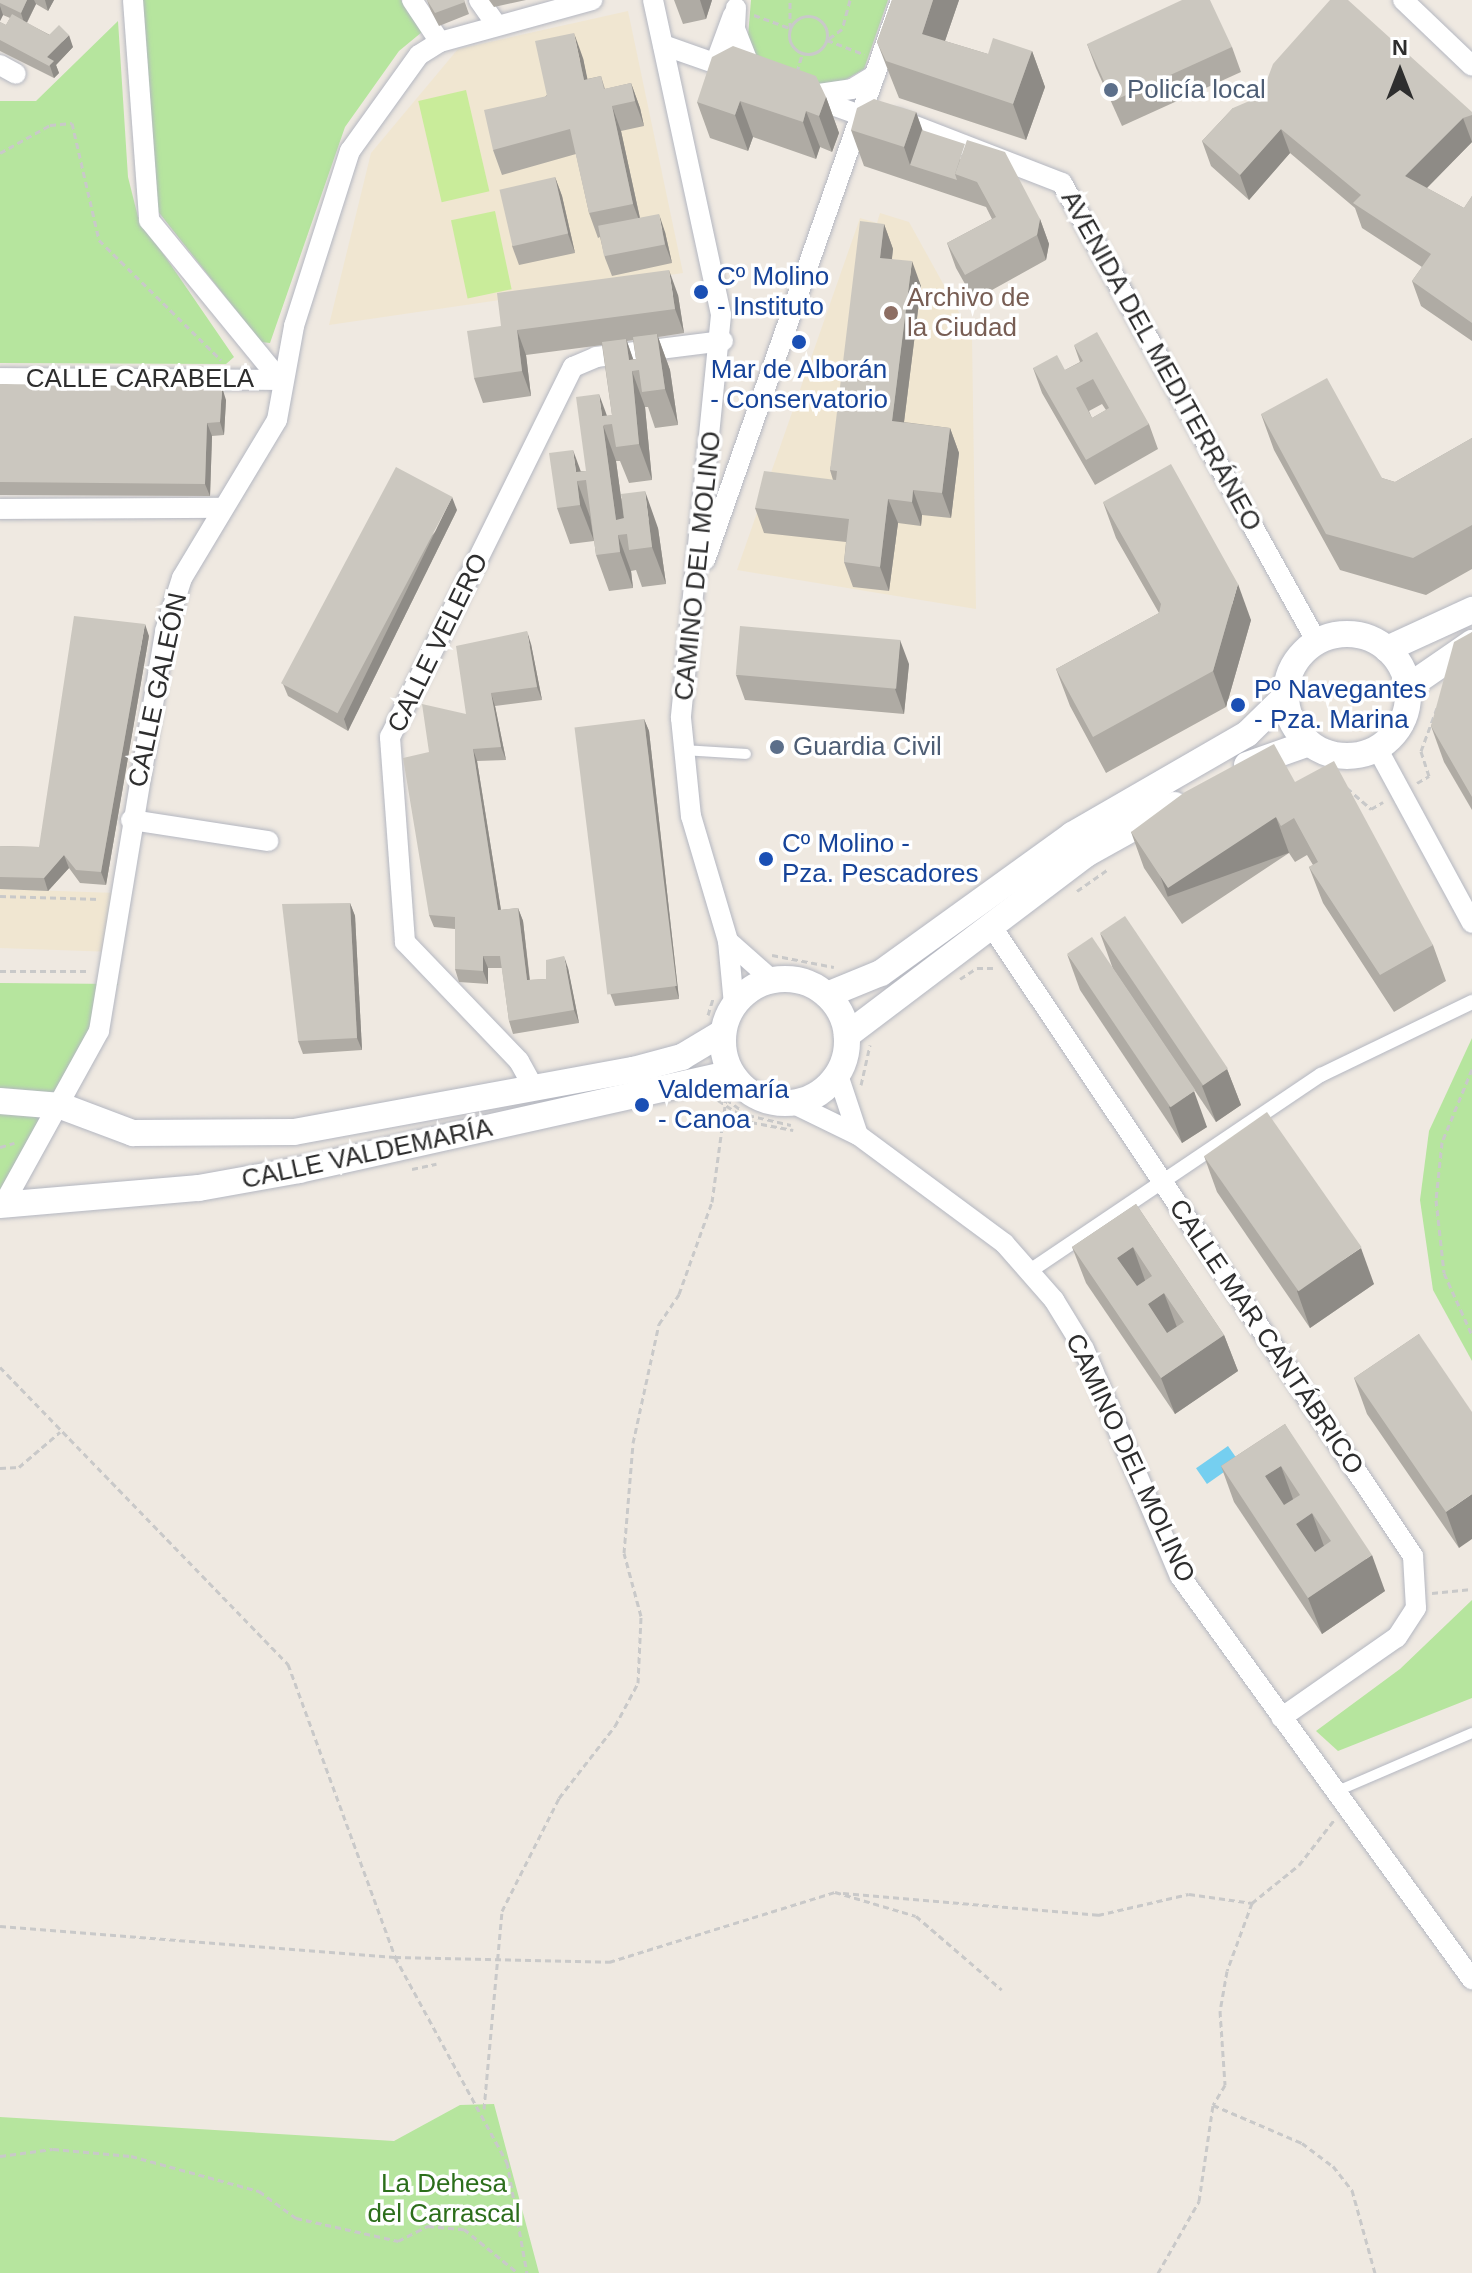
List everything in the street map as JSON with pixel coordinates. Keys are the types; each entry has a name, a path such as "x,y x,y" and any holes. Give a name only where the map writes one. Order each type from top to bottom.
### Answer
{"main road":[{"path":"1387,649 1472,610"},
{"path":"827,995 881,973 1072,835 1247,734 1286,696 1294,665 1317,642 1354,634 1387,649 1408,687 1402,723 1377,748 1342,756 1309,743 1261,758 1086,854 860,1032 838,1075 816,1095 792,1103 755,1097 726,1087 713,1030 725,998 772,980 794,979 827,995 860,1032"},
{"path":"1408,687 1472,643"},
{"path":"1286,696 1309,743"},
{"name":"CALLE VALDEMARÍA","path":"0,1101 61,1106 133,1133 195,1137 390,1119 682,1057 713,1030"},
{"name":"CALLE VALDEMARÍA","path":"1,1205 299,1170 726,1087"}],"street":[{"path":"133,0 149,220 280,380"},
{"path":"412,0 440,42"},
{"path":"479,0 496,24"},
{"name":"CALLE GALEÓN","path":"1,1205 61,1106 99,1031 131,820 165,631 182,578 221,508 277,420 280,380 350,151 398,75 440,42 589,0"},
{"name":"CAMINO DEL MOLINO","path":"653,0 723,341 681,718 691,816 728,941 725,998"},
{"path":"696,579 727,511 901,0"},
{"path":"1403,0 1472,66"},
{"path":"737,4 742,54 782,87 852,89 877,67"},
{"path":"715,64 737,4"},
{"name":"AVENIDA DEL MEDITERRÁNEO","path":"663,45 782,87 862,111 1062,183 1317,642"},
{"name":"CALLE VELERO","path":"535,1090 519,1061 405,942 390,737 573,367 596,357 723,341"},
{"name":"CALLE CARABELA","path":"0,378 280,380"},
{"path":"0,509 221,508"},
{"path":"1377,748 1472,923"},
{"path":"131,820 268,841"},
{"name":"CALLE MAR CANTÁBRICO","path":"992,927 1161,1184 1401,1534 1418,1592"},
{"path":"728,941 772,980"},
{"path":"1030,1271 1321,1075 1472,1002"},
{"name":"CAMINO DEL MOLINO","path":"838,1075 843,1106 858,1135"},
{"name":"CAMINO DEL MOLINO","path":"792,1103 858,1135 1004,1243 1030,1271 1084,1349 1180,1576 1472,1979"},
{"path":"1281,1718 1397,1637 1418,1592"}],"lane":[{"path":"684,750 746,754"},
{"path":"1337,1795 1472,1733"}],"path":[{"path":"790,0 792,46 802,54"},
{"path":"782,87 802,54 821,50 827,40 842,29 850,0"},
{"path":"737,4 790,28"},
{"path":"790,28 812,16 826,27 827,40"},
{"path":"827,40 877,67"},
{"path":"0,153 50,125 72,123 99,240 242,379"},
{"path":"1343,788 1357,789 1371,809 1429,776 1421,751 1440,694"},
{"path":"1072,894 1109,863"},
{"path":"0,896 118,900"},
{"path":"761,945 769,955 796,954 849,971"},
{"path":"953,984 1011,958"},
{"path":"0,971 109,971"},
{"path":"713,1030 725,998"},
{"path":"843,1106 862,1083 860,1032"},
{"path":"1472,1069 1442,1142 1436,1200 1444,1273 1472,1335"},
{"path":"726,1087 776,1125 824,1119"},
{"path":"484,2109 494,1957 502,1911 526,1853 638,1683 641,1616 624,1553 633,1443 659,1324 679,1294 712,1202 726,1087"},
{"path":"0,1367 288,1664 395,1957 484,2109 507,2162 527,2273"},
{"path":"0,1468 19,1467 60,1432"},
{"path":"1418,1592 1472,1589"},
{"path":"1158,2273 1199,2201 1213,2105 1225,2085 1220,2011 1227,1971 1252,1903 1299,1865 1334,1821 1337,1795"},
{"path":"835,1892 916,1916 1002,1990"},
{"path":"0,1926 395,1957 609,1962 835,1892 1098,1915 1189,1894 1252,1903"},
{"path":"1213,2105 1302,2143 1333,2166 1352,2190 1375,2273"},
{"path":"0,2156 53,2149 131,2156 259,2191 296,2218 398,2241 428,2226 464,2229 518,2273"}],"shaded area":[{"path":"628,11 683,273 329,325 371,153 458,49"},
{"path":"880,213 909,222 972,336 976,609 737,570 860,218 877,223"},
{"path":"0,889 123,893 121,952 0,948"}],"green space":[{"path":"139,0 401,0 422,32 399,51 345,127 270,343 261,342 153,205"},
{"path":"751,0 888,0 864,69 831,88 764,67 747,49"},
{"path":"118,21 128,177 138,217 234,357 226,364 0,363 0,101 36,101"},
{"path":"466,90 489,191 442,202 418,101"},
{"path":"495,211 512,289 468,299 451,220"},
{"path":"0,983 118,984 0,1194"},
{"path":"1472,1038 1472,1361 1433,1290 1420,1200 1429,1131"},
{"path":"1472,1600 1472,1698 1338,1751 1316,1731 1400,1669"},
{"name":"La Dehesa del Carrascal","path":"494,2104 539,2273 0,2273 0,2117 394,2141 460,2105"}],"water":[{"path":"1228,1446 1239,1462 1207,1484 1196,1468"}],"building":[{"path":"0,0 27,0 21,13 0,3"},
{"path":"427,0 464,0 465,2 435,13"},
{"path":"892,0 933,0 922,34 988,54 993,38 1032,51 1013,104 886,61 877,42"},
{"path":"1182,0 1210,0 1232,47 1113,101 1087,44"},
{"path":"1330,0 1348,0 1472,112 1405,176 1464,208 1472,196 1472,323 1412,281 1431,254 1353,203 1361,195 1281,129 1240,175 1202,141 1233,108 1261,96 1273,64"},
{"path":"12,14 49,35 59,25 69,35 47,57 54,61 49,66 0,40 0,22 6,25"},
{"path":"574,33 584,80 601,76 604,89 631,83 635,101 612,106 633,204 589,213 570,129 493,150 484,110 547,96 535,41"},
{"path":"733,46 816,76 826,97 819,116 806,111 803,122 740,101 735,115 697,102 712,57"},
{"path":"874,99 916,112 904,147 851,130 857,108"},
{"path":"922,130 965,144 955,174 957,180 910,165"},
{"path":"967,140 1005,152 1040,219 1037,235 965,275 947,243 996,217 977,182 955,174"},
{"path":"555,177 568,234 513,246 499,190"},
{"path":"659,214 665,244 604,256 598,226"},
{"path":"860,221 884,224 880,258 912,261 892,421 950,428 942,493 913,490 912,502 888,499 880,567 844,562 849,519 755,508 764,471 836,480 837,471 830,470"},
{"path":"669,270 675,309 517,330 522,371 474,378 467,331 501,326 497,293"},
{"path":"1097,332 1149,424 1086,460 1033,368 1057,355 1065,370 1083,361 1074,345","holes":["1093,379 1109,408 1092,418 1076,388"]},
{"path":"657,334 665,389 642,392 639,370 632,371 639,444 616,447 612,424 603,425 616,520 624,518 621,494 645,491 652,547 629,550 627,534 618,535 620,552 596,555 586,480 577,481 580,505 557,508 549,453 573,450 576,472 586,471 576,397 599,394 602,416 612,415 602,342 626,339 629,360 636,359 633,337"},
{"path":"1327,378 1382,478 1395,482 1472,438 1472,525 1413,558 1326,534 1261,414"},
{"path":"0,384 222,387 220,422 207,423 205,484 0,482"},
{"path":"1171,464 1238,584 1213,671 1093,737 1056,669 1159,613 1161,604 1103,502"},
{"path":"396,467 453,497 337,713 281,683"},
{"path":"74,616 145,624 101,872 76,870 64,855 44,878 0,877 0,846 39,847"},
{"path":"740,626 900,640 896,689 736,675"},
{"path":"527,631 537,687 491,693 501,747 473,749 498,910 518,908 527,980 546,979 546,960 564,956 574,1010 509,1021 500,956 483,956 483,971 455,969 455,917 429,915 403,758 429,752 422,704 466,714 456,646"},
{"path":"1472,632 1472,797 1431,726 1454,642"},
{"path":"644,719 677,986 607,995 575,728"},
{"path":"1274,744 1295,782 1334,761 1433,945 1380,975 1309,867 1318,862 1294,818 1281,826 1276,817 1168,888 1131,832 1185,792"},
{"path":"350,903 357,1038 298,1041 282,904"},
{"path":"1125,916 1228,1069 1203,1085 1100,933"},
{"path":"1092,937 1195,1090 1171,1107 1067,954"},
{"path":"1267,1112 1362,1247 1299,1291 1204,1156"},
{"path":"1136,1204 1224,1335 1161,1378 1072,1247","holes":["1133,1247 1152,1276 1137,1286 1117,1258","1164,1293 1184,1322 1167,1333 1148,1304"]},
{"path":"1419,1334 1472,1412 1472,1494 1446,1512 1354,1378"},
{"path":"1285,1424 1372,1555 1308,1598 1221,1466","holes":["1281,1466 1300,1495 1284,1505 1265,1476","1312,1513 1331,1541 1315,1552 1296,1524"]}],"place":[{"name":"Policía local","path":"1111,90"},
{"name":"Cº Molino - Instituto","path":"701,292"},
{"name":"Archivo de la Ciudad","path":"891,313"},
{"name":"Mar de Alborán - Conservatorio","path":"799,342"},
{"name":"Pº Navegantes - Pza. Marina","path":"1238,705"},
{"name":"Guardia Civil","path":"777,747"},
{"name":"Cº Molino - Pza. Pescadores","path":"766,859"},
{"name":"Valdemaría - Canoa","path":"642,1105"}]}
